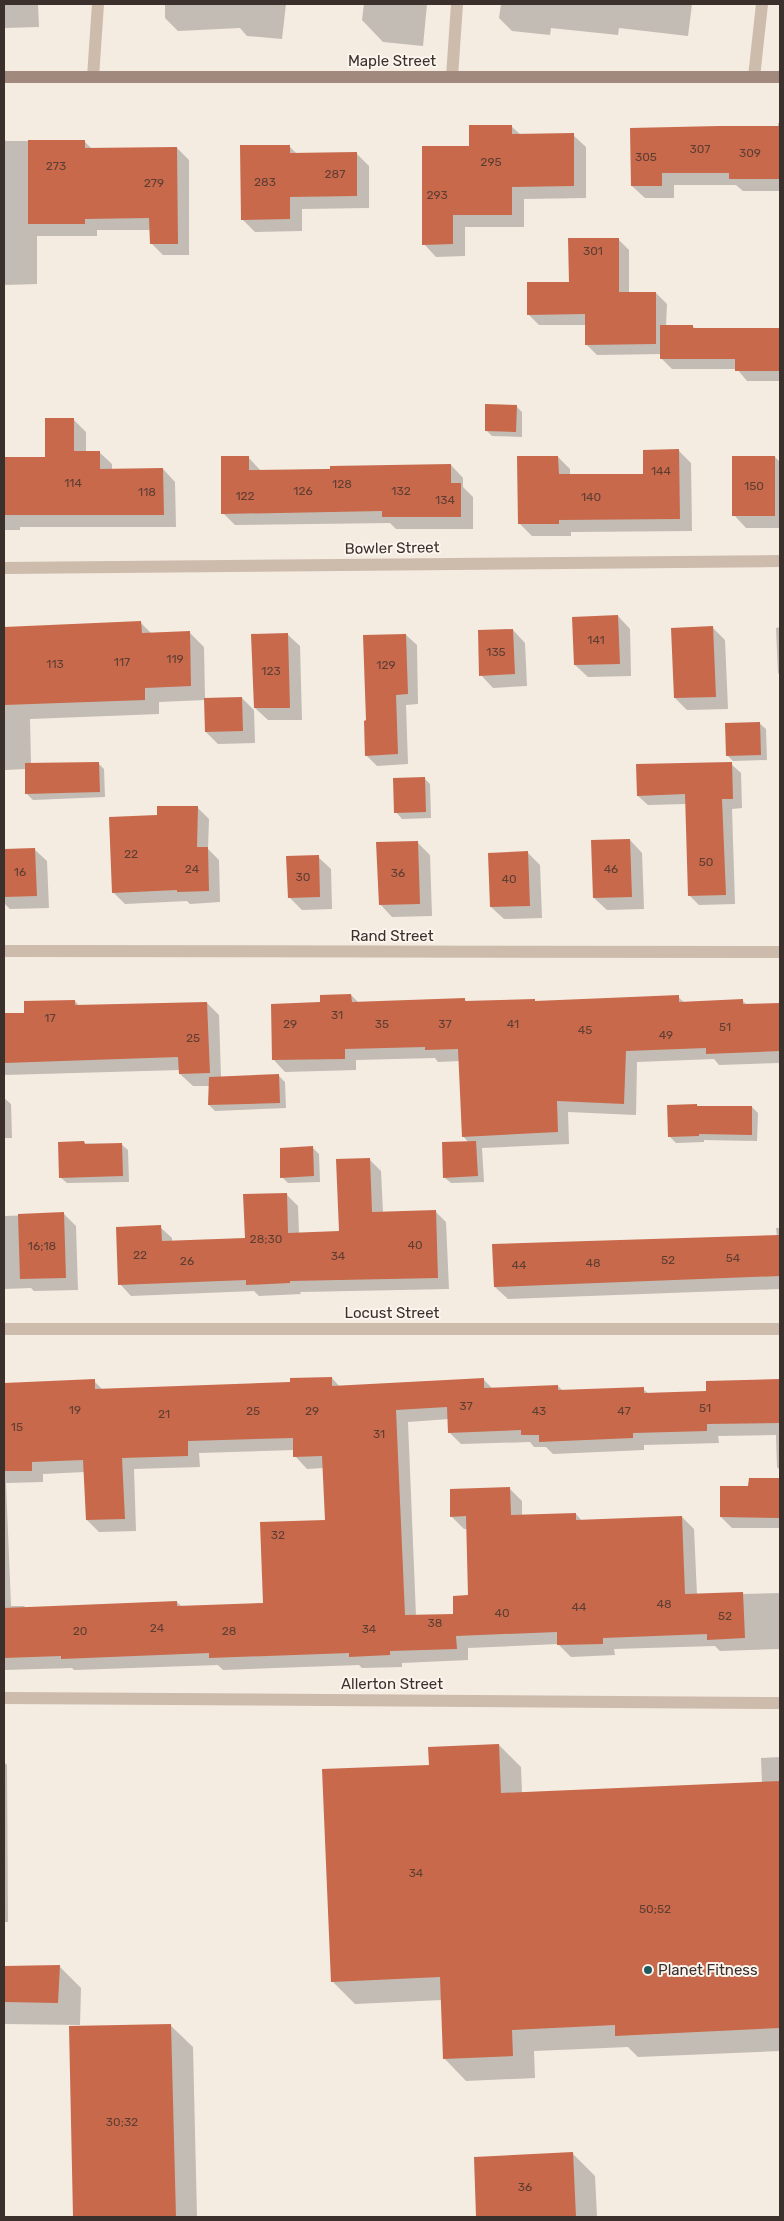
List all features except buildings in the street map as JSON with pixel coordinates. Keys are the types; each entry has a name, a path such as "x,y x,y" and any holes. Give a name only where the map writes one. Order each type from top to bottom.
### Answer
{"street":[{"path":"93,77 98,4"},
{"path":"452,77 457,4"},
{"path":"754,77 762,4"},
{"name":"Maple Street","path":"4,77 780,77"},
{"name":"Bowler Street","path":"4,568 780,561"},
{"name":"Rand Street","path":"4,951 780,952"},
{"name":"Locust Street","path":"4,1329 780,1329"},
{"name":"Allerton Street","path":"4,1698 780,1703"}],"place":[{"name":"Planet Fitness","path":"648,1970"}]}
